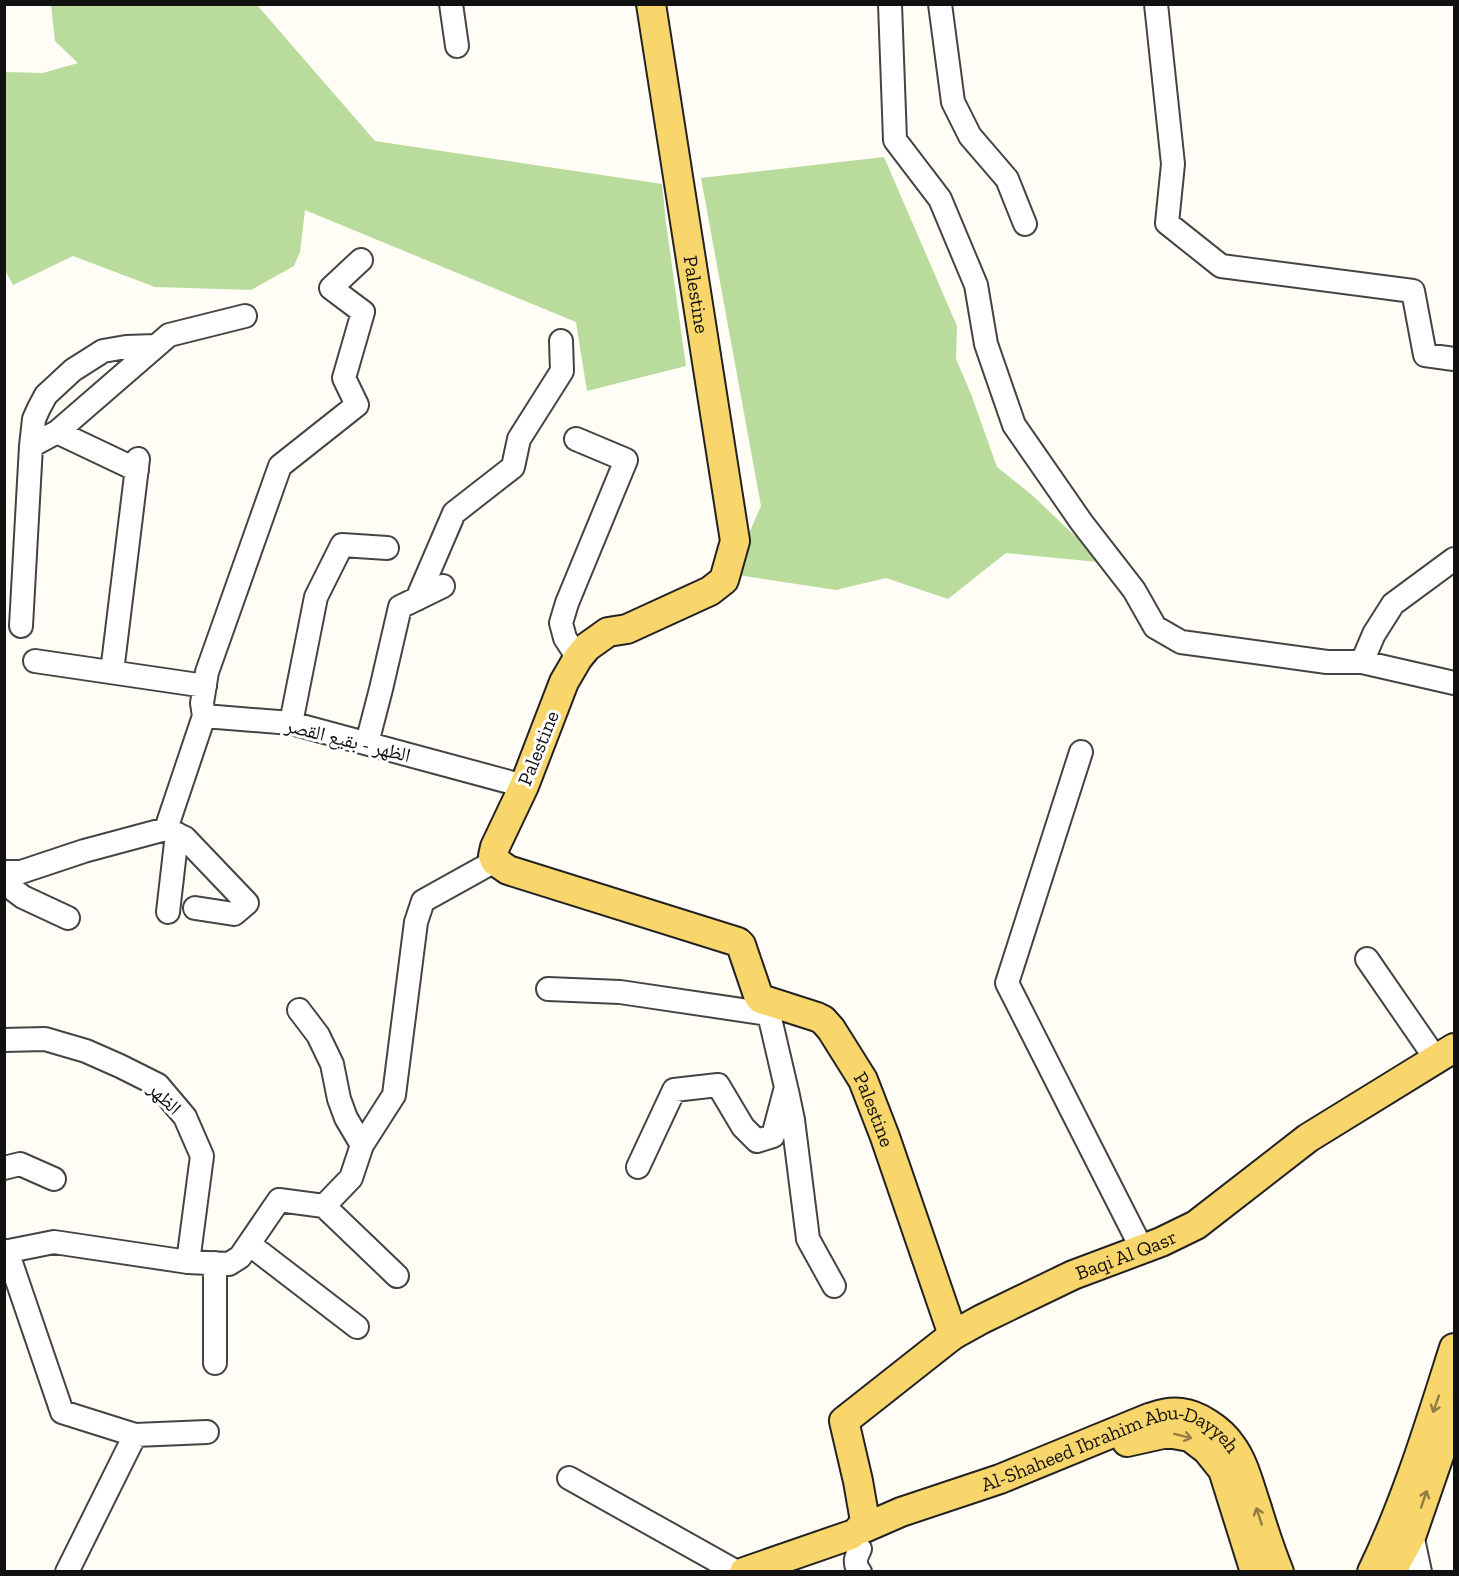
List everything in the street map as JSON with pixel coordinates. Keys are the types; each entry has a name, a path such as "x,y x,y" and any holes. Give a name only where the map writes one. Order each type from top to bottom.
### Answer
{"main road":[{"name":"Palestine","path":"495,861 493,852 524,786 564,682 578,658 592,642 608,632 627,629 710,591 724,580 735,541 651,4"},
{"path":"495,861 508,870 738,942 758,994 767,1007"},
{"name":"Palestine","path":"767,1007 823,1020 863,1080 953,1335"},
{"name":"Baqi Al Qasr","path":"862,1539 878,1517 868,1506 858,1481 844,1421 953,1335 1073,1275 1161,1242 1196,1225 1308,1138 1445,1053"},
{"path":"1372,1572 1417,1461 1455,1348"},
{"name":"Al-Shaheed Ibrahim Abu-Dayyeh","path":"792,1572 1000,1479 1149,1418 1178,1412 1193,1415 1230,1443 1246,1476 1279,1572"},
{"path":"1391,1572 1412,1534 1455,1412"},
{"name":"Al-Shaheed Ibrahim Abu-Dayyeh","path":"744,1572 862,1539 1128,1442 1163,1434 1190,1437 1207,1450 1224,1470 1255,1572"}],"street":[{"path":"451,4 457,46"},
{"path":"890,4 895,140 940,199 950,221 976,285 986,344 1014,425 1082,523 1134,590 1155,627 1181,642 1327,662 1362,662 1455,683"},
{"path":"940,4 953,102 970,136 1006,179 1025,224"},
{"path":"1156,4 1173,164 1167,224 1221,266 1413,291 1425,355 1455,359"},
{"path":"168,912 171,832 204,716 202,703 207,672 280,466 357,405 344,378 363,312 331,288 361,260"},
{"path":"31,446 57,432 169,335 245,316"},
{"path":"417,599 454,513 513,467 519,439 562,371 561,341"},
{"path":"21,626 31,446 34,419 39,408 46,396 73,370 103,351 126,347 156,346"},
{"path":"57,432 137,465 112,672"},
{"path":"576,439 626,460 567,603 561,623 565,638 578,658"},
{"path":"291,723 316,597 342,545 387,548"},
{"path":"1362,662 1374,634 1393,604 1455,559"},
{"path":"367,743 400,607 443,586"},
{"path":"35,661 205,686"},
{"name":"الظهر - بقيع القصر","path":"204,716 291,723 524,786"},
{"path":"1081,752 1007,983 1142,1249"},
{"path":"4,872 21,872 84,851 171,832 185,838 247,903 234,914 195,908"},
{"path":"324,1206 351,1178 362,1145 394,1095 416,922 423,902 495,861"},
{"path":"4,880 23,897 68,918"},
{"path":"1367,959 1445,1053"},
{"path":"548,989 620,992 767,1007 793,1120 808,1239 834,1286"},
{"path":"299,1010 318,1035 332,1064 339,1099 346,1119 362,1145"},
{"name":"الظهر","path":"4,1040 45,1040 86,1051 158,1085 185,1117 202,1156 188,1262"},
{"path":"638,1167 674,1090 718,1085 743,1127 757,1141 773,1136 786,1087"},
{"path":"4,1168 20,1164 54,1179"},
{"path":"207,1432 135,1435 62,1412 6,1252 54,1242 188,1262 229,1264 240,1257 279,1200 324,1206 397,1276"},
{"path":"249,1244 357,1327"},
{"path":"215,1263 215,1363"},
{"path":"67,1572 135,1435"},
{"path":"569,1478 737,1572"},
{"path":"1412,1534 1420,1572"}],"green space":[{"path":"51,5 257,5 375,141 662,184 686,366 587,391 576,322 305,210 300,252 294,266 251,290 155,287 73,256 13,285 4,268 5,72 43,73 78,63 55,41"},
{"path":"884,157 957,326 956,359 997,467 1032,495 1075,536 1118,564 1006,553 948,599 886,578 836,590 731,574 761,506 701,178"}]}
